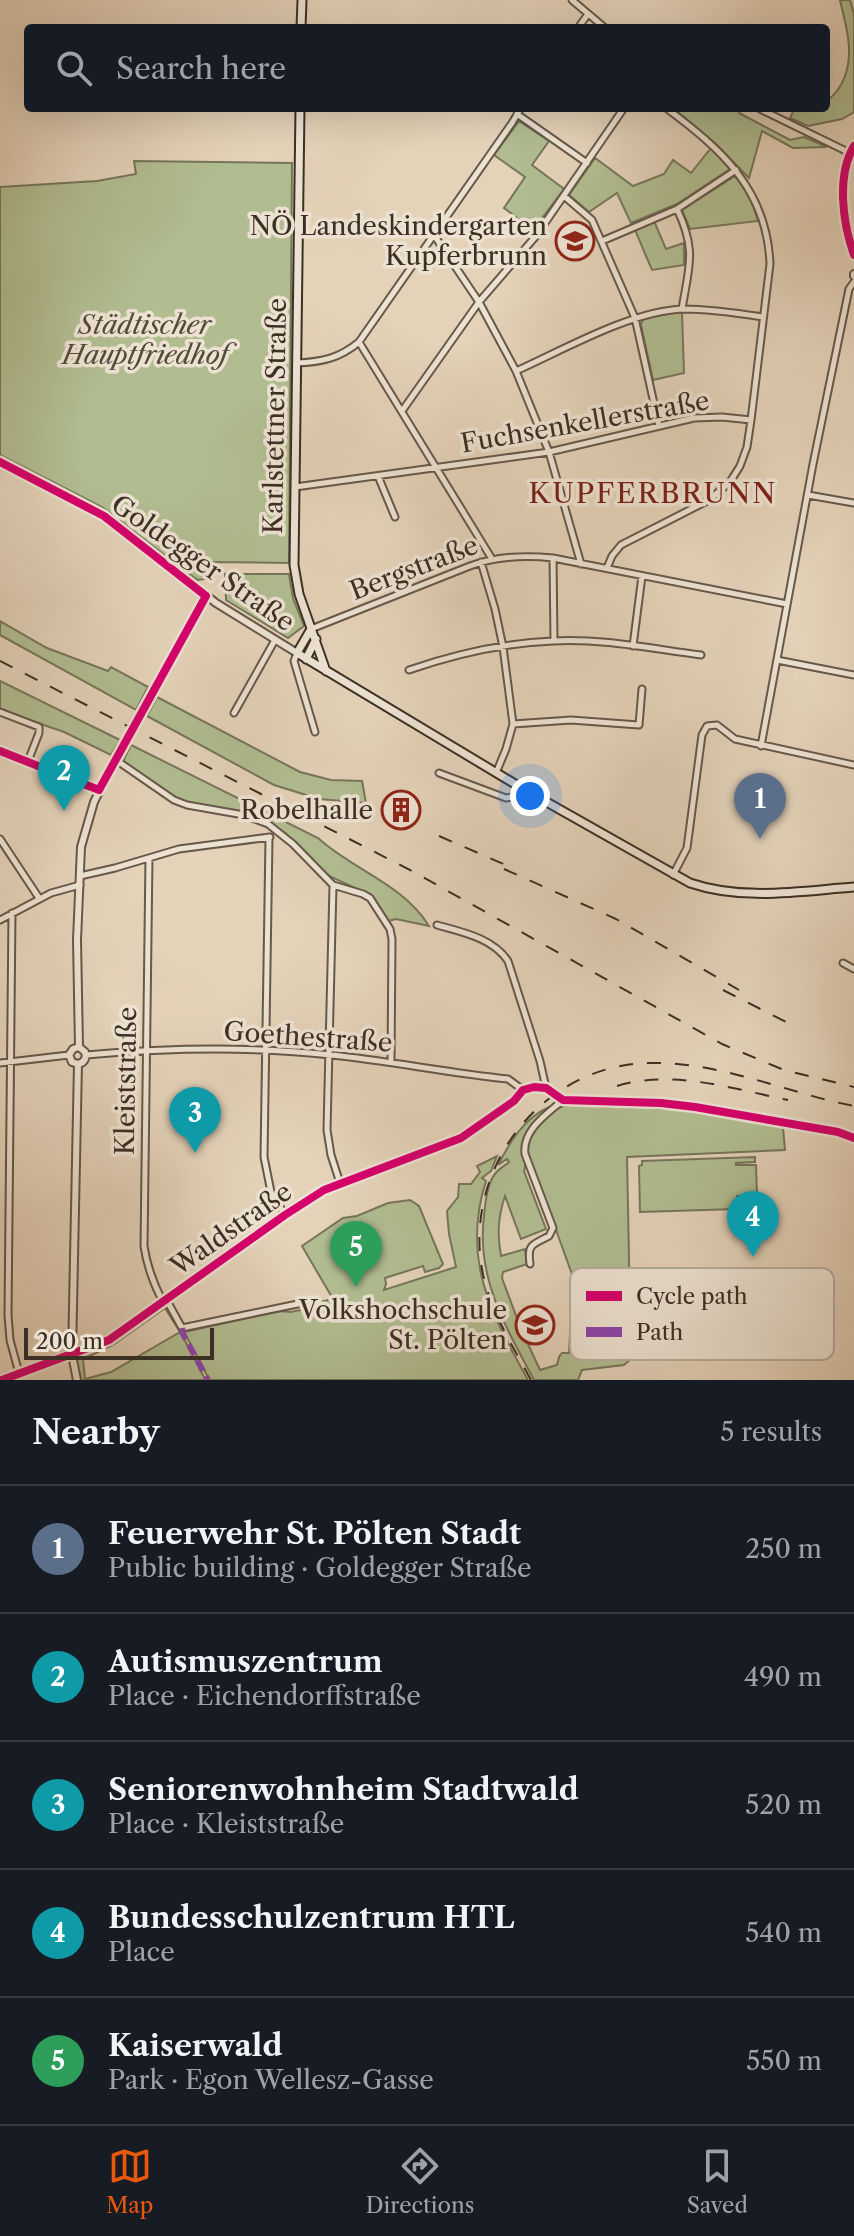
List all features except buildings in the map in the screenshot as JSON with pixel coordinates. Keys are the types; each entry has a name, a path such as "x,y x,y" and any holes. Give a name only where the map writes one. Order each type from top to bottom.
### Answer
{"main road":[{"path":"301,24 302,0"},
{"name":"Karlstettner Straße","path":"300,112 296,580 326,671"},
{"path":"297,653 311,629"},
{"path":"306,659 316,639"},
{"name":"Goldegger Straße","path":"297,653 520,787 673,875 703,888 737,893 854,887"}],"street":[{"path":"572,0 600,24"},
{"path":"581,24 588,14"},
{"path":"296,363 325,361 349,351 359,342 518,112"},
{"path":"520,112 587,163"},
{"path":"402,411 479,302 536,236 621,112"},
{"path":"607,568 621,545 709,500 730,482 747,447 751,420 770,264 762,217 754,197 736,170 700,134 671,112"},
{"path":"766,112 850,153"},
{"path":"854,146 845,171 848,234 854,255"},
{"path":"602,241 677,209 736,170"},
{"path":"564,196 592,220 635,318 659,426"},
{"path":"677,209 686,229 691,258 682,309"},
{"path":"434,235 479,302 516,371 549,452 581,564"},
{"path":"761,746 808,495 849,289 854,278"},
{"path":"516,371 635,318 682,309 763,317"},
{"path":"359,342 492,559"},
{"name":"Fuchsenkellerstraße","path":"295,487 549,452 694,418 751,420"},
{"name":"Goldegger Straße","path":"0,462 104,516 206,596 297,653 294,661 315,732"},
{"path":"378,476 395,517"},
{"path":"808,495 854,503"},
{"name":"Bergstraße","path":"311,629 481,562 517,556 553,558 787,604"},
{"path":"553,558 554,641"},
{"path":"481,562 503,647 513,724 496,773"},
{"path":"633,646 642,576"},
{"path":"79,1047 71,1050 69,1055 72,1062 78,1064 84,1061 86,1055 79,1047 77,940 83,835 99,790 206,596"},
{"path":"234,713 275,640"},
{"path":"409,670 463,654 554,641 633,646 701,655"},
{"path":"777,660 854,675"},
{"path":"513,724 571,720 639,725 642,689"},
{"path":"0,712 39,727 28,761"},
{"path":"673,875 687,848 705,728 717,725 733,738 854,765"},
{"path":"0,751 99,790"},
{"path":"117,757 174,800 264,822 293,844 333,885 370,898 391,933 391,1062"},
{"path":"439,773 506,798 512,797 520,787"},
{"path":"80,876 194,846 269,838 275,832"},
{"path":"269,838 264,1157 271,1192 285,1215"},
{"path":"0,839 39,899"},
{"name":"Kleiststraße","path":"149,858 144,1246 152,1282 182,1328 312,1301"},
{"path":"0,920 61,889 80,885"},
{"path":"333,885 327,1130 340,1183"},
{"path":"12,913 8,1315 10,1340 19,1373"},
{"path":"437,925 472,935 503,954 508,961 546,1088"},
{"path":"843,963 854,969"},
{"name":"Goethestraße","path":"86,1055 147,1050 266,1050 328,1054 508,1079 523,1090"},
{"path":"0,1063 69,1055"},
{"path":"77,1380 72,1355 78,1064"},
{"path":"523,1090 546,1088 563,1100 695,1107 838,1132 854,1138"},
{"name":"Waldstraße","path":"2,1380 109,1340 324,1190 461,1138 514,1101 523,1090"},
{"path":"530,1264 529,1249 549,1236 553,1228 525,1154 525,1141 541,1119 563,1100"}],"green space":[{"path":"840,0 850,0 854,14 854,112 842,119 808,126 790,118 793,112 830,112 830,97 842,84 848,67 847,29"},
{"path":"678,112 739,112 790,140 804,137 827,147 793,148 762,131 749,178 716,144"},
{"path":"519,121 549,141 532,165 564,189 533,230 504,208 525,177 494,155"},
{"path":"711,148 730,169 677,204 631,223 617,193 589,212 569,195 595,158 633,186 664,174 673,160 691,173"},
{"name":"Städtischer Hauptfriedhof","path":"134,161 292,163 289,563 206,562 205,579 198,580 186,572 186,553 172,553 172,561 102,507 0,455 0,187 97,181 136,174"},
{"path":"735,176 751,198 758,221 690,229 682,210"},
{"path":"654,221 666,249 684,243 684,265 652,270 635,230"},
{"path":"682,312 684,373 653,380 641,325 643,318"},
{"path":"225,574 289,574 293,598 304,626 288,638 226,600"},
{"path":"0,621 47,648 108,671 111,667 148,687 136,710 0,635"},
{"path":"0,681 120,740 111,755 64,732 0,710"},
{"path":"157,697 300,772 331,780 362,781 366,803 319,799 274,785 147,716"},
{"path":"131,745 318,838 406,899 429,926 396,919 388,921 366,893 329,876 285,833 270,823 187,804 174,797 123,761"},
{"path":"549,1107 529,1130 522,1146 524,1171 546,1229 521,1239 505,1196 499,1233 501,1256 525,1249 527,1264 503,1272 502,1278 540,1370 557,1365 562,1353 569,1353 570,1334 570,1360 630,1360 624,1365 582,1370 578,1380 534,1380 504,1321 484,1260 485,1206 492,1178 509,1162 507,1159 498,1165 525,1124"},
{"path":"561,1107 672,1109 783,1127 785,1150 627,1157 629,1268 570,1269 526,1147 542,1121"},
{"path":"497,1156 491,1171 482,1178 486,1181 479,1209 479,1261 492,1308 528,1380 79,1380 78,1357 111,1343 163,1305 167,1306 205,1379 209,1379 184,1332 280,1311 315,1307 315,1303 333,1299 302,1246 343,1218 357,1216 388,1203 410,1200 419,1206 443,1264 425,1272 423,1266 385,1278 384,1290 456,1267 447,1211 458,1197 459,1184 471,1184 480,1172 477,1166","holes":["165,1308 180,1332 111,1372 85,1379 83,1359 113,1345"]},
{"path":"755,1157 755,1162 736,1163 756,1165 757,1195 737,1196 737,1209 640,1212 639,1166 642,1161"}],"railway":[{"path":"0,661 412,871 722,1044 784,1070 854,1087"},
{"path":"439,836 515,869"},
{"path":"504,869 616,919 739,990"},
{"path":"723,990 794,1026"},
{"path":"531,1380 501,1324 484,1279 480,1225 487,1189 501,1155 522,1125 548,1099 579,1080 614,1067 652,1063 704,1067 854,1106"},
{"path":"617,1086 638,1081 681,1080 788,1100"}],"marked path":[{"path":"182,1328 208,1380"}],"cycle path":[{"path":"854,146 848,158 843,185 847,229 854,255"},
{"path":"0,462 104,516 206,596 99,790 0,751"},
{"path":"2,1380 109,1340 324,1190 461,1138 514,1101 523,1090 546,1088 563,1100 695,1107 838,1132 854,1138"}],"place":[{"name":"NÖ Landeskindergarten Kupferbrunn","path":"575,241"},
{"name":"Robelhalle","path":"401,810"},
{"name":"Autismuszentrum","path":"64,811"},
{"name":"Feuerwehr St. Pölten Stadt","path":"760,839"},
{"name":"Seniorenwohnheim Stadtwald","path":"195,1153"},
{"name":"Bundesschulzentrum HTL","path":"753,1257"},
{"name":"Kaiserwald","path":"356,1287"},
{"name":"Volkshochschule St. Pölten","path":"535,1325"}],"district":[{"name":"KUPFERBRUNN","path":"653,493"}]}
